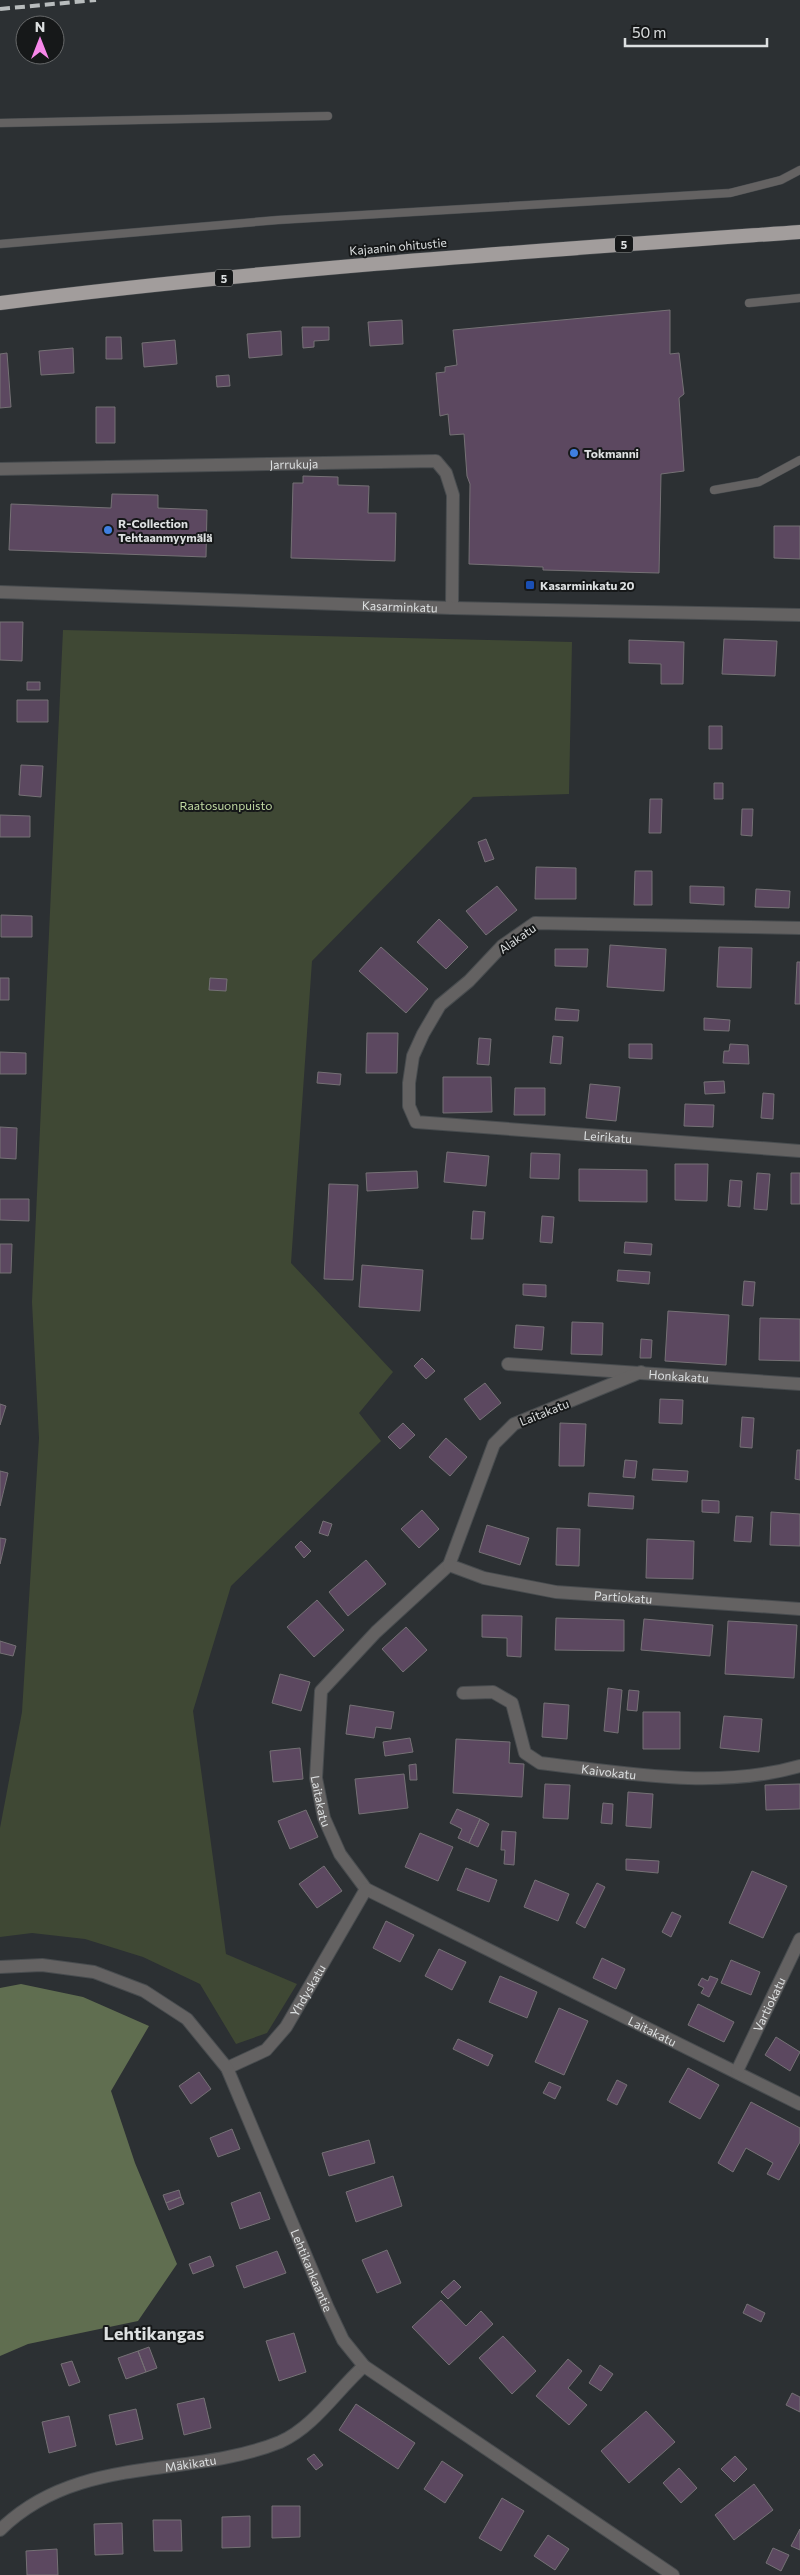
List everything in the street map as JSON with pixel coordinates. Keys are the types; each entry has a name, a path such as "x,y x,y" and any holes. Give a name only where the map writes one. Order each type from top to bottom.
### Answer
{"highway":[{"name":"Kajaanin ohitustie","path":"0,303 113,289 449,256 800,232"}],"street":[{"name":"Jarrukuja","path":"0,469 436,461 446,473 453,496 452,608"},
{"name":"Kasarminkatu","path":"0,592 452,608 800,615"},
{"name":"Alakatu","path":"416,1122 409,1106 409,1083 413,1056 440,1005 469,981 502,946 535,923 800,928"},
{"name":"Leirikatu","path":"416,1122 800,1151"},
{"name":"Honkakatu","path":"508,1364 800,1384"},
{"name":"Laitakatu","path":"641,1372 514,1424 494,1444 449,1565 376,1632 321,1690 316,1778 324,1818 340,1854 366,1889 737,2071 800,2104"},
{"name":"Partiokatu","path":"449,1565 484,1578 556,1592 800,1609"},
{"name":"Kaivokatu","path":"463,1693 493,1692 512,1703 525,1753 540,1764 676,1778 748,1776 800,1766"},
{"name":"Yhdyskatu","path":"227,2068 266,2050 286,2027 366,1889"},
{"name":"Vartiokatu","path":"737,2071 800,1939"},
{"name":"Lehtikankaantie","path":"0,1967 42,1965 94,1972 144,1992 187,2019 227,2068 327,2306 343,2340 364,2366 673,2575"},
{"name":"Mäkikatu","path":"0,2530 40,2500 83,2482 136,2469 252,2451 281,2441 303,2427 364,2366"}],"lane":[{"path":"0,123 328,116"},
{"path":"0,244 278,220 730,193 781,180 800,170"},
{"path":"750,303 800,298"},
{"path":"714,490 759,482 800,460"}],"green space":[{"name":"Raatosuonpuisto","path":"63,630 572,642 569,794 473,797 312,961 291,1263 393,1372 359,1413 381,1441 231,1586 193,1711 226,1954 297,1984 267,2033 236,2044 200,1984 143,1957 85,1939 32,1933 0,1937 0,1828 22,1712 39,1438 32,1302"},
{"path":"21,1984 83,1997 149,2026 111,2091 135,2163 177,2264 138,2321 28,2344 0,2356 0,1988"}],"building":[{"name":"Tokmanni","path":"670,310 670,354 679,353 684,394 679,398 684,471 661,474 659,573 543,570 543,567 469,564 470,484 467,476 464,434 450,435 448,414 440,416 436,373 445,372 445,367 457,365 453,330"},
{"path":"402,320 403,344 370,346 368,322"},
{"path":"302,327 329,327 329,340 314,341 314,347 303,348"},
{"path":"281,331 282,355 249,358 247,334"},
{"path":"106,337 121,337 122,359 106,359"},
{"path":"175,340 177,364 144,367 142,343"},
{"path":"73,348 74,373 41,375 39,351"},
{"path":"7,353 11,407 0,408 0,354"},
{"path":"229,375 230,386 217,387 216,376"},
{"path":"96,407 115,407 115,443 96,443"},
{"path":"303,476 338,477 338,485 369,486 368,513 396,513 395,561 291,558 293,483 303,483"},
{"name":"R-Collection Tehtaanmyymälä","path":"112,494 158,495 158,508 207,510 206,557 9,550 11,504 111,508"},
{"path":"774,526 800,526 800,559 774,558"},
{"path":"0,622 23,622 22,661 0,660"},
{"path":"724,639 777,641 775,676 722,674"},
{"path":"629,640 684,642 683,684 661,684 661,664 629,663"},
{"path":"27,682 40,682 40,690 27,690"},
{"path":"17,700 48,700 48,722 17,722"},
{"path":"709,726 722,726 722,749 709,749"},
{"path":"21,765 43,766 41,797 19,795"},
{"path":"714,783 723,783 723,799 714,799"},
{"path":"650,799 662,799 661,833 649,833"},
{"path":"742,809 753,809 752,836 741,835"},
{"path":"0,815 30,816 30,837 0,837"},
{"path":"486,839 494,859 485,862 478,842"},
{"path":"536,867 576,868 576,899 535,899"},
{"path":"635,871 652,871 652,905 634,905"},
{"path":"497,886 517,910 486,935 466,911"},
{"path":"690,886 724,887 724,905 690,903"},
{"path":"756,889 790,891 789,908 755,907"},
{"path":"1,915 32,916 32,937 1,937"},
{"path":"439,919 468,947 446,969 417,942"},
{"path":"610,945 666,949 664,991 607,987"},
{"path":"381,947 428,989 406,1013 359,971"},
{"path":"719,947 752,948 751,988 717,987"},
{"path":"555,949 588,949 587,967 555,966"},
{"path":"797,962 800,962 800,1004 795,1004"},
{"path":"0,978 9,978 9,1000 0,1000"},
{"path":"210,978 227,979 226,991 209,990"},
{"path":"556,1008 579,1010 578,1021 555,1020"},
{"path":"704,1018 730,1020 729,1031 704,1030"},
{"path":"367,1033 398,1033 397,1073 366,1073"},
{"path":"553,1036 563,1037 561,1064 550,1063"},
{"path":"479,1038 491,1039 489,1065 477,1064"},
{"path":"629,1044 652,1044 652,1059 629,1058"},
{"path":"730,1044 748,1045 749,1064 723,1063 724,1051 729,1051"},
{"path":"0,1052 26,1053 26,1074 0,1074"},
{"path":"318,1072 341,1074 340,1085 317,1083"},
{"path":"443,1077 491,1077 492,1112 443,1113"},
{"path":"724,1081 725,1093 705,1094 704,1082"},
{"path":"590,1084 620,1087 616,1121 586,1118"},
{"path":"515,1088 545,1088 545,1115 514,1115"},
{"path":"763,1093 774,1094 773,1119 761,1118"},
{"path":"685,1104 714,1105 713,1127 684,1126"},
{"path":"0,1127 17,1128 16,1159 0,1158"},
{"path":"447,1152 489,1156 486,1186 444,1182"},
{"path":"531,1153 560,1154 559,1179 530,1178"},
{"path":"675,1164 708,1164 707,1201 675,1200"},
{"path":"579,1169 647,1170 647,1202 579,1201"},
{"path":"417,1171 418,1188 367,1191 366,1173"},
{"path":"757,1173 770,1174 767,1210 754,1209"},
{"path":"791,1173 800,1173 800,1204 791,1204"},
{"path":"730,1180 742,1181 740,1207 728,1206"},
{"path":"329,1184 358,1185 353,1280 324,1279"},
{"path":"0,1199 29,1199 29,1221 0,1220"},
{"path":"473,1211 485,1212 483,1239 471,1239"},
{"path":"542,1216 554,1217 552,1243 540,1242"},
{"path":"625,1242 652,1244 651,1255 624,1253"},
{"path":"0,1244 12,1244 11,1273 0,1273"},
{"path":"362,1265 423,1270 420,1311 359,1307"},
{"path":"618,1270 650,1272 649,1284 617,1281"},
{"path":"744,1281 755,1282 753,1306 742,1305"},
{"path":"523,1284 546,1285 546,1297 523,1295"},
{"path":"668,1311 729,1315 726,1365 665,1361"},
{"path":"760,1318 800,1319 800,1361 759,1360"},
{"path":"572,1322 603,1323 602,1355 571,1354"},
{"path":"516,1325 544,1327 542,1350 514,1348"},
{"path":"641,1339 652,1340 651,1358 640,1358"},
{"path":"422,1358 435,1371 426,1379 414,1366"},
{"path":"485,1383 501,1403 480,1420 464,1399"},
{"path":"660,1399 683,1400 682,1424 659,1423"},
{"path":"0,1404 6,1406 0,1425"},
{"path":"742,1417 754,1418 752,1448 740,1447"},
{"path":"403,1423 415,1435 400,1449 388,1437"},
{"path":"560,1423 586,1424 584,1466 559,1466"},
{"path":"446,1438 467,1457 450,1476 429,1457"},
{"path":"797,1450 800,1450 800,1480 795,1479"},
{"path":"625,1460 637,1461 635,1478 623,1477"},
{"path":"653,1469 688,1471 687,1482 652,1480"},
{"path":"0,1471 8,1473 0,1506"},
{"path":"589,1493 634,1496 633,1509 588,1506"},
{"path":"702,1500 719,1501 719,1513 702,1512"},
{"path":"422,1510 439,1529 419,1548 401,1529"},
{"path":"771,1512 800,1514 800,1546 770,1545"},
{"path":"736,1516 753,1517 751,1542 734,1541"},
{"path":"323,1521 332,1524 328,1536 319,1533"},
{"path":"487,1525 529,1538 520,1565 479,1552"},
{"path":"557,1528 580,1529 579,1566 556,1565"},
{"path":"0,1538 6,1539 0,1564"},
{"path":"647,1539 694,1541 693,1579 646,1578"},
{"path":"301,1541 311,1551 304,1558 295,1547"},
{"path":"366,1560 386,1584 348,1616 329,1592"},
{"path":"317,1600 344,1630 314,1657 287,1627"},
{"path":"482,1615 522,1616 521,1657 507,1656 507,1638 482,1637"},
{"path":"556,1618 624,1620 624,1651 555,1650"},
{"path":"644,1619 713,1625 710,1656 641,1650"},
{"path":"728,1621 797,1625 794,1678 725,1674"},
{"path":"406,1627 427,1650 403,1672 382,1649"},
{"path":"0,1641 16,1646 13,1656 0,1653"},
{"path":"280,1674 310,1682 301,1711 272,1703"},
{"path":"608,1688 622,1690 618,1733 604,1731"},
{"path":"629,1690 639,1691 637,1711 627,1710"},
{"path":"544,1703 569,1705 567,1739 542,1737"},
{"path":"350,1705 394,1712 391,1729 376,1727 374,1738 346,1734"},
{"path":"643,1712 680,1712 680,1749 643,1749"},
{"path":"724,1716 762,1719 759,1752 720,1748"},
{"path":"410,1738 413,1752 385,1756 383,1742"},
{"path":"456,1739 510,1742 509,1763 524,1764 522,1797 453,1793"},
{"path":"300,1748 303,1779 273,1782 270,1751"},
{"path":"416,1764 417,1780 410,1780 409,1765"},
{"path":"404,1774 408,1808 359,1814 355,1779"},
{"path":"545,1784 570,1785 568,1819 543,1818"},
{"path":"800,1784 800,1809 766,1810 765,1785"},
{"path":"628,1792 653,1794 651,1828 626,1826"},
{"path":"603,1803 613,1804 612,1824 601,1823"},
{"path":"457,1809 480,1819 469,1843 458,1838 462,1829 450,1823"},
{"path":"306,1810 318,1837 290,1849 278,1821"},
{"path":"480,1819 489,1824 478,1847 469,1843"},
{"path":"502,1831 516,1832 514,1865 504,1864 505,1850 501,1850"},
{"path":"420,1833 453,1847 438,1881 405,1867"},
{"path":"626,1859 659,1861 658,1873 626,1870"},
{"path":"324,1866 342,1891 317,1908 299,1884"},
{"path":"466,1868 497,1880 489,1902 457,1890"},
{"path":"752,1871 787,1886 763,1938 729,1923"},
{"path":"535,1880 569,1894 558,1921 524,1907"},
{"path":"597,1883 605,1887 585,1928 576,1923"},
{"path":"672,1912 681,1916 671,1937 662,1932"},
{"path":"386,1921 414,1935 400,1962 373,1948"},
{"path":"439,1949 466,1962 452,1990 425,1976"},
{"path":"602,1958 625,1969 616,1989 593,1978"},
{"path":"731,1960 760,1972 751,1995 721,1983"},
{"path":"500,1976 537,1992 527,2018 489,2002"},
{"path":"710,1976 718,1979 709,1997 701,1993 704,1988 698,1985 702,1978 708,1981"},
{"path":"698,2004 734,2022 724,2042 688,2025"},
{"path":"559,2008 588,2021 564,2075 535,2062"},
{"path":"776,2037 800,2052 790,2071 765,2055"},
{"path":"458,2039 493,2055 488,2066 453,2049"},
{"path":"688,2068 719,2085 700,2119 669,2102"},
{"path":"199,2072 211,2089 191,2104 179,2086"},
{"path":"617,2080 627,2085 617,2105 607,2100"},
{"path":"549,2082 561,2087 555,2099 543,2093"},
{"path":"751,2102 800,2128 800,2142 779,2180 767,2174 773,2163 746,2148 733,2172 718,2163"},
{"path":"232,2129 240,2149 218,2157 210,2138"},
{"path":"369,2140 375,2163 329,2176 322,2153"},
{"path":"393,2176 402,2206 356,2222 346,2192"},
{"path":"179,2190 181,2197 166,2203 163,2195"},
{"path":"260,2192 270,2219 240,2229 231,2203"},
{"path":"181,2197 184,2204 169,2210 166,2203"},
{"path":"387,2250 401,2283 377,2293 362,2260"},
{"path":"277,2251 286,2273 244,2288 236,2266"},
{"path":"210,2256 214,2266 193,2274 189,2264"},
{"path":"454,2280 461,2287 448,2299 441,2292"},
{"path":"441,2300 466,2326 481,2311 493,2324 449,2365 412,2327"},
{"path":"747,2304 765,2313 761,2322 743,2313"},
{"path":"294,2333 306,2372 279,2381 266,2341"},
{"path":"503,2336 536,2371 512,2394 479,2358"},
{"path":"149,2347 157,2368 146,2372 138,2351"},
{"path":"138,2351 146,2372 126,2379 118,2358"},
{"path":"568,2359 582,2371 568,2388 587,2405 569,2425 536,2396"},
{"path":"72,2361 80,2382 69,2386 61,2364"},
{"path":"600,2365 613,2374 601,2391 589,2383"},
{"path":"792,2393 800,2397 800,2412 786,2405"},
{"path":"204,2398 211,2428 184,2435 177,2404"},
{"path":"356,2404 415,2443 398,2469 339,2430"},
{"path":"136,2409 143,2439 116,2445 109,2415"},
{"path":"646,2411 675,2442 629,2483 601,2451"},
{"path":"69,2416 76,2446 49,2453 42,2422"},
{"path":"314,2454 323,2465 316,2470 307,2459"},
{"path":"735,2456 747,2469 734,2482 721,2469"},
{"path":"442,2461 463,2475 445,2503 424,2489"},
{"path":"679,2468 697,2488 681,2503 663,2483"},
{"path":"754,2484 773,2510 734,2540 715,2515"},
{"path":"502,2498 524,2511 501,2551 479,2538"},
{"path":"272,2506 300,2506 300,2537 272,2538"},
{"path":"250,2516 250,2547 222,2548 222,2517"},
{"path":"153,2520 181,2520 182,2551 154,2551"},
{"path":"122,2523 123,2554 95,2555 94,2524"},
{"path":"800,2529 800,2550 791,2546"},
{"path":"548,2535 569,2549 555,2570 534,2556"},
{"path":"773,2548 789,2555 781,2571 766,2563"},
{"path":"57,2549 58,2575 27,2575 26,2551"}],"railway":[{"path":"0,9 96,0"}],"place":[{"name":"Tokmanni","path":"574,453"},
{"name":"R-Collection Tehtaanmyymälä","path":"108,530"},
{"name":"Kasarminkatu 20","path":"530,585"}],"district":[{"name":"Lehtikangas","path":"154,2333"}]}
